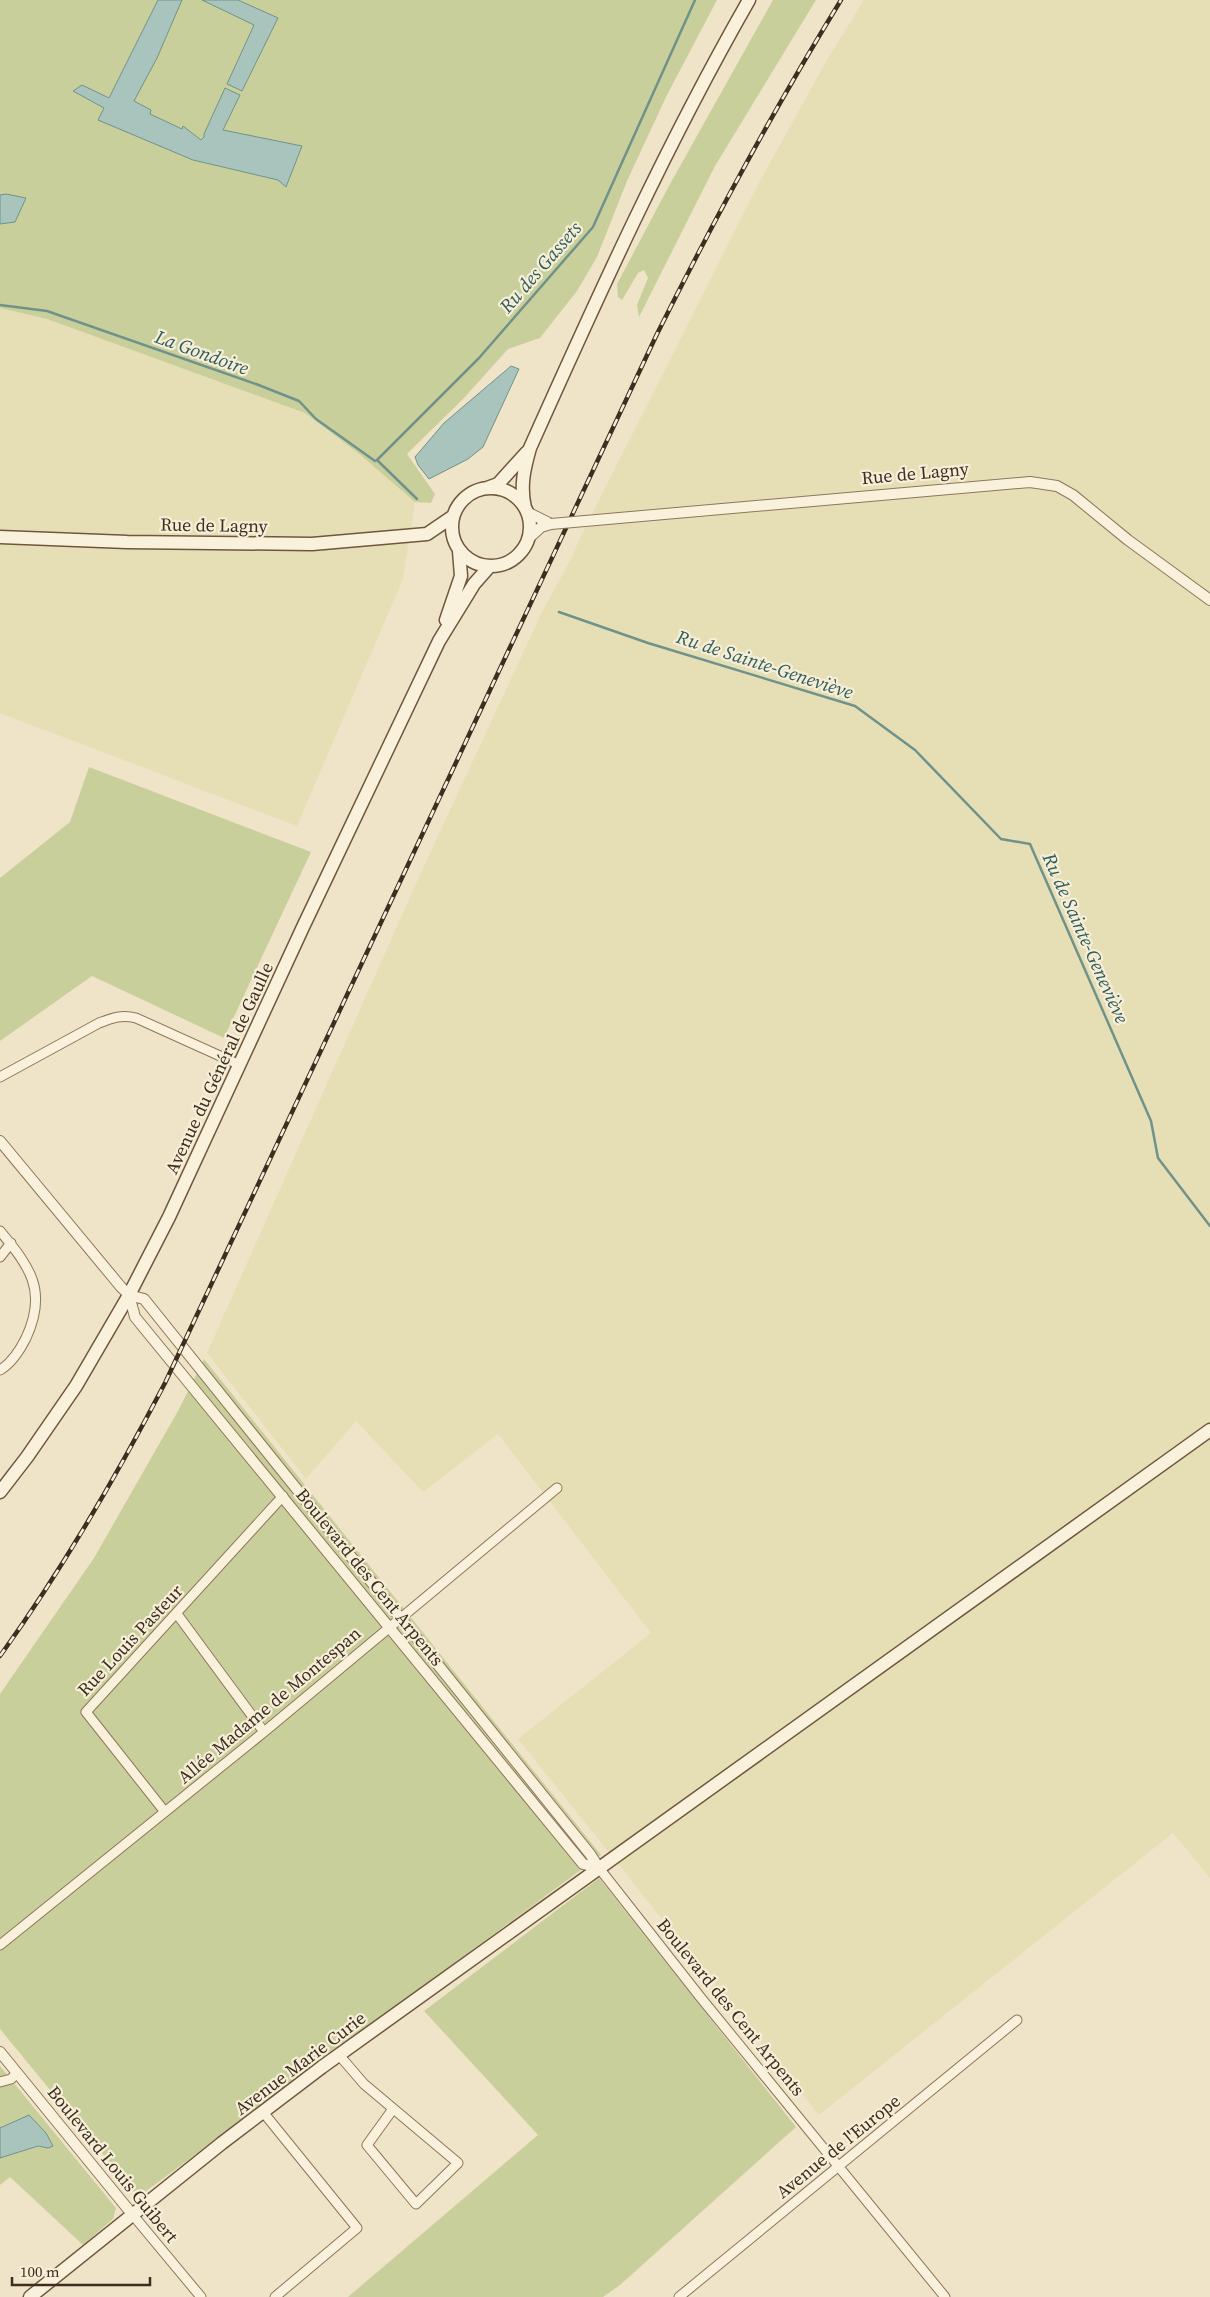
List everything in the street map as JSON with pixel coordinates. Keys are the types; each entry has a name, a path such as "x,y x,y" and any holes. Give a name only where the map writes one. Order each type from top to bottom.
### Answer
{"main road":[{"path":"530,448 509,474 498,484 475,491 465,497 457,506 452,517 452,536 457,548 472,563 489,567 502,566 514,560 523,550 529,538 530,525 522,492 523,474 530,448 608,272 709,70 749,0"},
{"path":"487,488 509,492 518,499 526,510"},
{"path":"428,534 452,517"},
{"name":"Rue de Lagny","path":"0,537 127,542 312,544 428,534 457,548"},
{"name":"Avenue du Général de Gaulle","path":"439,641 461,576 457,548"},
{"name":"Avenue du Général de Gaulle","path":"0,1492 28,1457 76,1386 130,1295 169,1218 439,641 474,584 489,567"},
{"name":"Avenue Marie Curie","path":"30,2297 132,2214 339,2055 1210,1430"}],"street":[{"name":"Rue de Lagny","path":"551,524 860,495 1030,482 1045,483 1057,486 1073,495 1128,540 1210,600"},
{"path":"526,510 551,524"},
{"path":"529,538 541,527 551,524"},
{"path":"0,1077 99,1023 111,1018 127,1015 240,1065"},
{"name":"Boulevard des Cent Arpents","path":"0,1140 114,1280 130,1295 144,1299 590,1854 701,1998 945,2297"},
{"path":"0,1231 11,1243 30,1271 37,1298 34,1321 21,1349 7,1366 0,1370"},
{"path":"0,1256 11,1243"},
{"name":"Boulevard des Cent Arpents","path":"130,1295 135,1317 583,1864 599,1868"},
{"name":"Allée Madame de Montespan","path":"0,1945 264,1732 557,1488"},
{"name":"Rue Louis Pasteur","path":"165,1812 86,1712 283,1496"},
{"path":"177,1614 264,1732"},
{"name":"Avenue de l'Europe","path":"679,2297 1017,2020"},
{"name":"Boulevard Louis Guibert","path":"0,2052 201,2297"},
{"path":"339,2055 364,2084 458,2163 416,2204 367,2144 393,2109"},
{"path":"0,2082 17,2073"},
{"path":"263,2112 357,2228 275,2297"}],"shaded area":[{"path":"864,0 1210,0 1210,1878 1173,1833 819,2115 518,1739 651,1633 498,1434 423,1492 356,1421 306,1479 207,1353 419,877 542,612 573,555 761,179 828,58"},
{"path":"0,308 47,319 305,413 357,451 415,502 403,579 297,826 0,713"}],"green space":[{"path":"0,0 717,0 667,95 627,181 597,257 577,291 540,338 508,349 464,398 407,454 435,494 431,503 415,502 357,452 305,413 47,319 0,308"},
{"path":"773,0 816,0 715,166 639,317 637,305 648,278 644,270 638,273 622,300 618,297 617,284 670,184"},
{"path":"89,767 311,852 224,1038 92,976 0,1041 0,878 70,822"},
{"path":"204,1359 601,1855 138,2197 0,2029 0,1694 94,1558 178,1411"},
{"path":"599,1878 796,2127 620,2285 603,2297 348,2297 538,2135 424,2011"},
{"path":"0,2066 116,2208 113,2219 83,2245 10,2177 0,2185"}],"water":[{"path":"158,0 182,0 157,58 134,101 151,110 150,114 182,129 183,126 201,140 225,88 240,95 223,130 302,146 286,187 278,180 193,160 98,120 104,108 73,91 82,85 109,98"},
{"path":"202,0 238,0 278,18 242,91 227,84 254,25"},
{"path":"6,194 26,198 15,222 0,224 0,195"},
{"path":"511,366 519,369 483,447 468,459 429,479 418,465 415,457 444,423"},
{"path":"29,2115 46,2133 53,2146 48,2148 38,2146 0,2158 0,2128"}],"waterway":[{"name":"Ru des Gassets","path":"377,460 479,358 593,227 695,0"},
{"name":"La Gondoire","path":"0,305 47,311 256,384 299,401 316,419 375,461 377,460"},
{"name":"Ru de Sainte-Geneviève","path":"377,460 417,499"},
{"name":"Ru de Sainte-Geneviève","path":"559,612 648,643 855,706 915,750 1001,839 1030,844 1151,1121 1158,1158 1210,1226"}],"railway":[{"path":"0,1656 67,1557 165,1383 657,334 745,165 841,0"}]}
